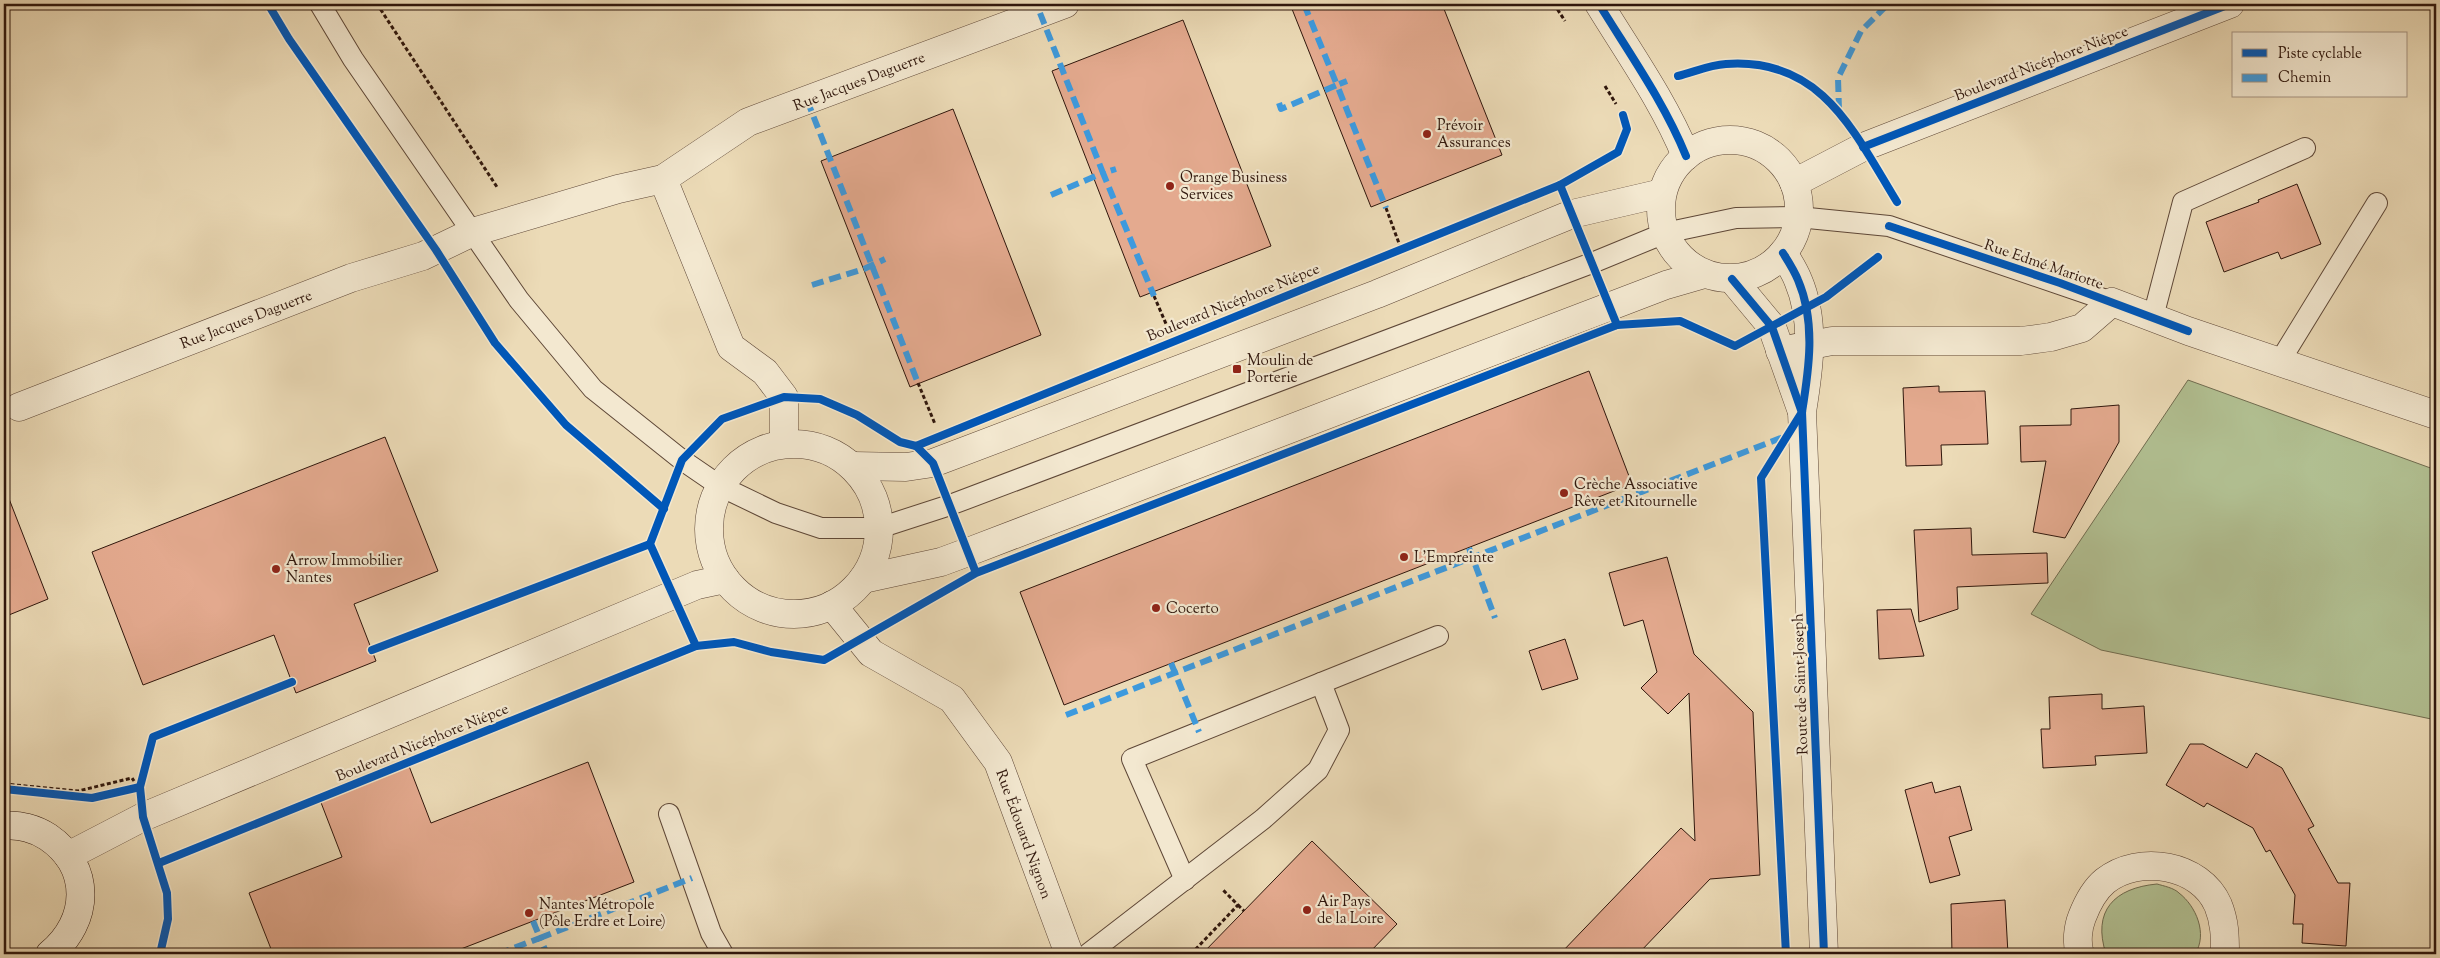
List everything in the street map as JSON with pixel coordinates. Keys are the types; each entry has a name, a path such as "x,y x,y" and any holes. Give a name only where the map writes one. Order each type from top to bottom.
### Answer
{"street":[{"name":"Rue Jacques Daguerre","path":"19,407 351,278 423,256 473,232 517,218 663,179 748,122 1065,4"},
{"path":"1599,4 1676,131 1686,156"},
{"name":"Boulevard Nicéphore Niépce","path":"1794,182 1863,147 2230,4"},
{"path":"863,579 941,562 1666,285 1704,274 1732,278 1769,266 1783,253 1791,242 1798,217 1798,199 1794,182 1779,161 1759,146 1734,140 1708,143 1686,156 1671,172 1662,193 1665,233 1677,256 1704,274"},
{"path":"663,179 731,347 765,372 784,397 784,444"},
{"path":"853,466 906,467 933,463 1368,297 1572,214 1662,193"},
{"name":"Route de Saint-Joseph","path":"1783,253 1798,280 1806,308 1810,360 1802,412 1824,954"},
{"name":"Route de Saint-Joseph","path":"1732,278 1772,326 1802,412"},
{"name":"Rue Edmé Mariotte","path":"1780,351 1832,341 2021,341 2051,337 2082,328 2112,302 2436,415"},
{"path":"784,444 802,444 821,448 837,455 853,466 870,491 876,505 880,528 875,555 863,579 849,594 832,606 809,612 786,614 762,608 741,596 724,578 713,552 709,523 713,504 720,486 729,473 754,454 784,444"},
{"path":"68,856 143,817 697,585 724,578"},
{"name":"Rue Édouard Nignon","path":"832,606 871,653 952,699 998,762 1070,954"},
{"path":"4,826 25,827 42,833 57,843 68,856 77,873 81,892 79,911 61,951"},
{"path":"2080,954 2079,925 2088,901 2105,881 2129,869 2154,865 2179,870 2202,884 2217,904 2220,912 2225,928 2225,954"}],"lane":[{"path":"320,4 359,67 519,300 593,389 682,460 720,486 776,513 821,528 880,528 959,502 1592,263 1665,233"},
{"path":"2154,317 2183,202 2305,148"},
{"path":"2280,361 2376,203"},
{"name":"Rue Edmé Mariotte","path":"1665,233 1736,218 1798,217 1889,226 2112,302"},
{"path":"1185,880 1132,759 1438,636"},
{"path":"1088,954 1263,820 1318,770 1339,730 1321,683"},
{"path":"670,814 711,933 723,954"}],"path":[{"path":"377,4 517,218"},
{"path":"1386,208 1401,249"},
{"path":"1392,253 1410,246"},
{"path":"1154,296 1176,339"},
{"path":"918,383 936,426"},
{"path":"4,784 78,791 132,778 140,787"},
{"path":"140,787 142,778"},
{"path":"130,789 140,787"},
{"path":"4,789 84,798"},
{"path":"1201,868 1244,911"},
{"path":"1191,954 1238,905"}],"green space":[{"path":"2188,380 2436,470 2436,720 2101,650 2031,614"},
{"path":"2157,884 2177,891 2195,913 2200,929 2200,938 2195,954 2106,954 2102,939 2102,925 2110,904 2129,891 2142,886"}],"building":[{"path":"1290,4 1442,4 1502,155 1371,207"},
{"path":"1183,20 1271,246 1140,297 1052,71"},
{"path":"953,109 1041,335 910,387 821,161"},
{"path":"2297,184 2321,244 2281,259 2278,252 2224,272 2206,222 2259,202 2258,200"},
{"path":"1589,371 1632,484 1064,705 1020,592"},
{"path":"1939,386 1939,392 1985,391 1988,444 1941,445 1942,465 1906,466 1903,388"},
{"path":"2119,405 2119,442 2065,538 2033,532 2046,461 2021,462 2020,426 2071,425 2071,409"},
{"path":"385,437 438,571 354,604 376,661 296,693 274,635 143,685 92,552"},
{"path":"4,491 6,491 48,599 4,617"},
{"path":"1971,528 1972,555 2047,553 2048,583 1957,587 1958,609 1919,622 1914,530"},
{"path":"1667,557 1694,654 1753,712 1760,875 1710,879 1638,954 1560,954 1681,828 1695,841 1689,693 1668,714 1641,688 1657,672 1643,620 1624,626 1609,573"},
{"path":"1911,609 1924,656 1879,659 1877,610"},
{"path":"1565,639 1578,679 1542,690 1529,651"},
{"path":"2102,694 2102,709 2144,706 2147,753 2095,756 2096,765 2043,768 2041,729 2050,729 2049,697"},
{"path":"2190,744 2203,744 2247,768 2256,753 2282,768 2314,826 2308,829 2338,883 2350,883 2346,946 2302,943 2303,924 2293,924 2295,895 2270,850 2266,852 2253,828 2207,803 2204,807 2166,785"},
{"path":"588,762 634,882 448,954 273,954 249,893 342,857 320,800 409,766 431,823"},
{"path":"1932,782 1935,793 1960,786 1972,830 1949,837 1960,875 1930,883 1905,790"},
{"path":"1312,841 1397,924 1368,954 1202,954"},
{"path":"2005,900 2008,954 1952,954 1951,904"}],"marked path":[{"path":"1304,4 1337,85 1347,81"},
{"path":"1839,110 1838,78 1861,31 1888,4"},
{"path":"1040,13 1103,173 1116,169"},
{"path":"1279,103 1281,109 1337,85 1386,208"},
{"path":"807,100 918,383"},
{"path":"1051,195 1103,173 1154,296"},
{"path":"812,285 864,269 885,259"},
{"path":"1066,715 1786,436"},
{"path":"1469,548 1495,618"},
{"path":"1171,663 1199,732"},
{"path":"533,921 540,938 692,878"},
{"path":"498,954 540,938 547,954"}],"cycle path":[{"path":"268,4 289,39 436,250 495,343 566,425 664,509"},
{"path":"1599,4 1657,97 1686,156"},
{"path":"1863,147 2230,4"},
{"path":"1678,76 1726,64 1759,65 1787,73 1811,86 1831,104 1849,126 1866,150 1897,202"},
{"path":"916,446 1560,185 1618,152 1627,129 1623,115"},
{"path":"1560,185 1617,325"},
{"path":"1889,226 2060,283 2188,331"},
{"path":"1783,253 1796,276 1804,296 1809,329 1809,362 1802,412 1824,954"},
{"path":"976,573 933,463 916,446 900,442 857,415 820,399 784,397 722,419 682,460 650,544 696,646 734,642 771,652 824,660 976,573 1617,325 1680,321 1735,346 1826,297 1878,257"},
{"path":"1732,279 1772,327 1801,410"},
{"path":"1786,954 1761,478 1802,412"},
{"path":"372,650 650,544"},
{"path":"159,863 696,646"},
{"path":"160,954 168,919 167,893 143,817 140,787 153,737 292,682"},
{"path":"4,789 92,798 140,787"}],"place":[{"name":"Prévoir Assurances","path":"1427,134"},
{"name":"Orange Business Services","path":"1170,186"},
{"name":"Moulin de Porterie","path":"1237,369"},
{"name":"Crèche Associative Rêve et Ritournelle","path":"1564,493"},
{"name":"L'Empreinte","path":"1404,557"},
{"name":"Arrow Immobilier Nantes","path":"276,569"},
{"name":"Cocerto","path":"1156,608"},
{"name":"Air Pays de la Loire","path":"1307,910"},
{"name":"Nantes Métropole (Pôle Erdre et Loire)","path":"529,913"}]}
